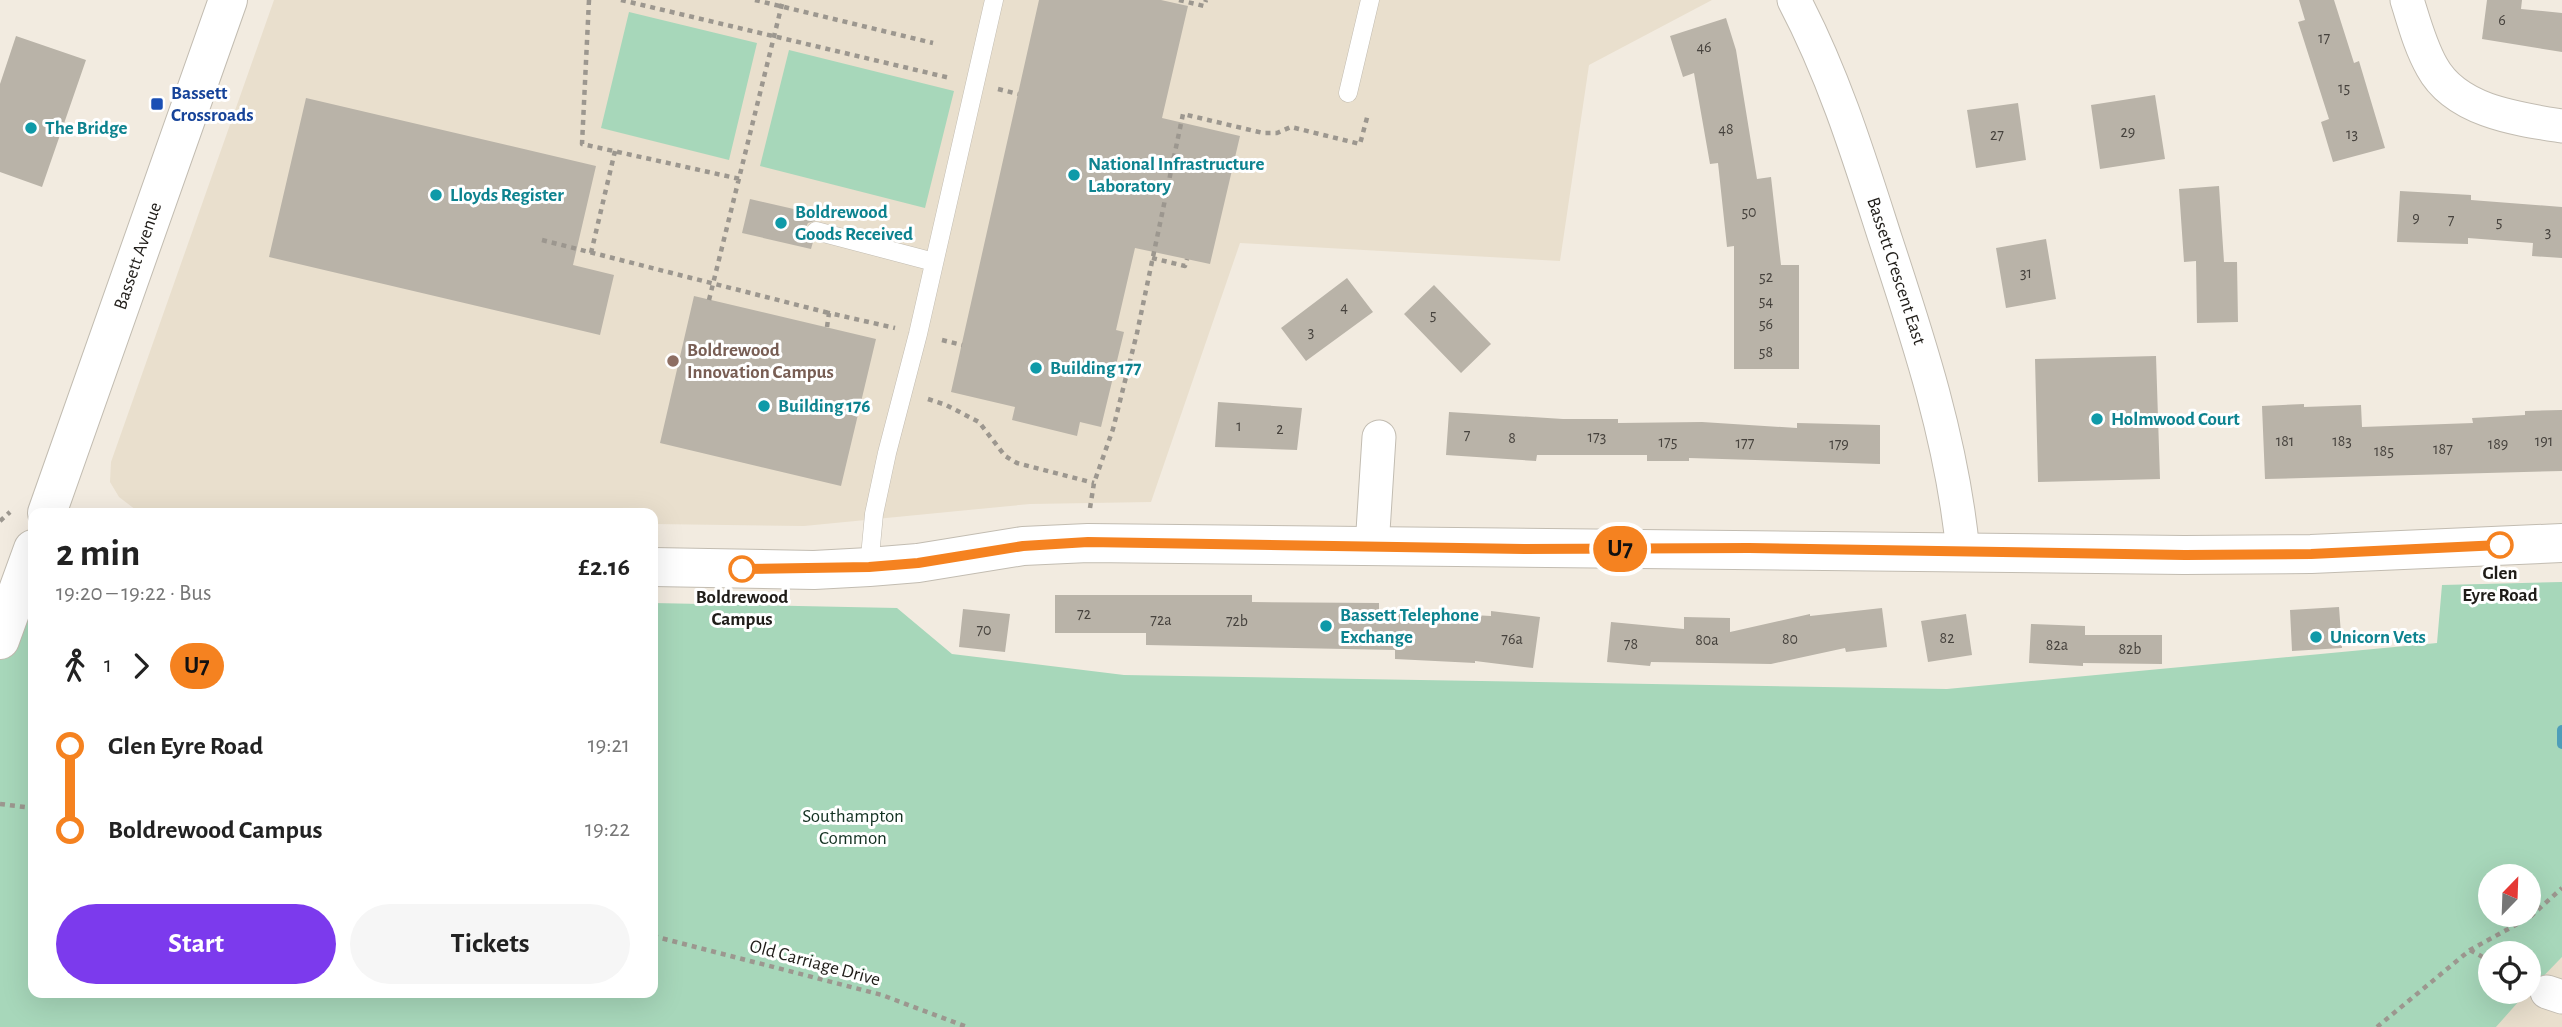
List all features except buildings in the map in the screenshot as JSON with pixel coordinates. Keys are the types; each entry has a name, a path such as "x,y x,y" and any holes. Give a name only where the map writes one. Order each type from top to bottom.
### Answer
{"main road":[{"name":"Bassett Avenue","path":"49,508 228,0"},
{"path":"658,567 814,570 869,567 918,563 1023,546 1088,542 1372,547 1749,548 1963,553 2311,554 2562,543"},
{"path":"0,640 23,560"}],"street":[{"name":"Bassett Crescent East","path":"1794,0 1841,102 1925,360 1949,460 1963,553"},
{"path":"2407,0 2418,37 2432,69 2456,94 2489,110 2562,126"},
{"path":"1372,547 1379,437"}],"lane":[{"path":"869,567 874,514 994,0"},
{"path":"1348,93 1370,0"},
{"path":"816,231 934,262"}],"path":[{"path":"589,0 582,144 740,179"},
{"path":"621,0 958,80"},
{"path":"755,0 933,43"},
{"path":"709,300 783,0"},
{"path":"1179,0 1204,6 1206,0"},
{"path":"995,89 1018,94"},
{"path":"1088,542 1094,483 1113,429 1137,333 1183,114 1263,133 1277,133 1291,127 1360,144 1368,114"},
{"path":"1216,130 1218,123"},
{"path":"591,253 615,151"},
{"path":"542,240 713,285 903,330"},
{"path":"1152,258 1185,266 1186,259"},
{"path":"827,327 829,313"},
{"path":"935,338 962,345"},
{"path":"928,399 979,422 1005,456 1017,463 1094,483"},
{"path":"0,804 28,807"},
{"path":"2377,1027 2470,950 2530,917 2562,888"},
{"name":"Old Carriage Drive","path":"658,937 882,995 967,1027"},
{"path":"2470,950 2478,954"}],"shaded area":[{"name":"Boldrewood Innovation Campus","path":"274,0 1712,0 1589,65 1560,261 1240,243 1151,502 1030,504 804,526 658,524 658,508 133,508 119,497 110,482 111,462"},
{"path":"2562,957 2562,1027 2496,1027 2516,1004 2541,1004 2541,978"}],"green space":[{"path":"629,12 757,43 729,160 601,128"},
{"path":"789,50 954,91 925,208 760,166"},
{"name":"Southampton Common","path":"2562,582 2562,957 2541,979 2541,941 2478,941 2478,1004 2516,1004 2496,1027 0,1027 0,601 28,609 28,998 658,998 658,603 897,608 952,654 1124,675 1947,689 2437,643 2442,585"}],"waterway":[{"path":"2562,730 2562,744"}],"bus line":[{"name":"U7","path":"742,569 814,570 869,567 918,563 987,550 1088,542 2185,555 2311,554 2500,545"}],"place":[{"name":"Bassett Crossroads","path":"157,104"},
{"name":"The Bridge","path":"31,128"},
{"name":"National Infrastructure Laboratory","path":"1074,175"},
{"name":"Lloyds Register","path":"436,195"},
{"name":"Boldrewood Goods Received","path":"781,223"},
{"name":"Boldrewood Innovation Campus","path":"673,361"},
{"name":"Building 177","path":"1036,368"},
{"name":"Building 176","path":"764,406"},
{"name":"Holmwood Court","path":"2097,419"},
{"name":"Glen Eyre Road","path":"2500,545"},
{"name":"Boldrewood Campus","path":"742,569"},
{"name":"Bassett Telephone Exchange","path":"1326,626"},
{"name":"Unicorn Vets","path":"2316,637"}]}
